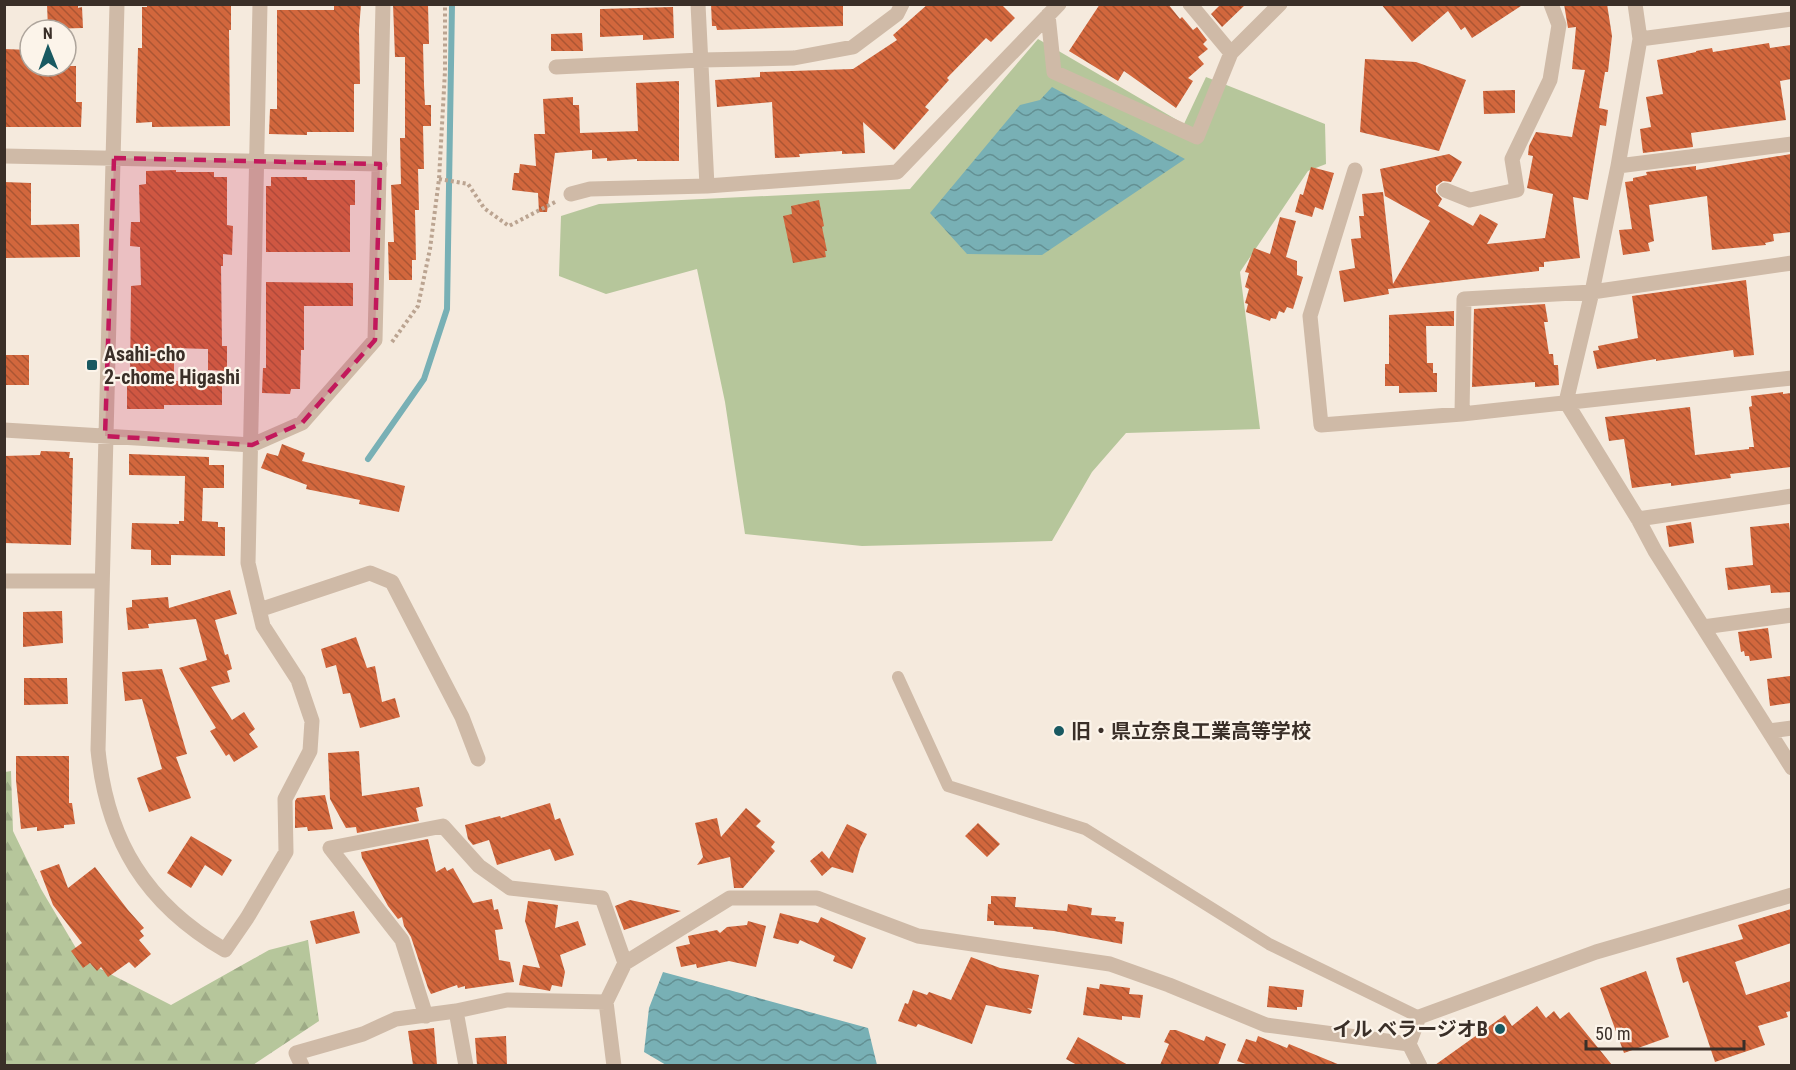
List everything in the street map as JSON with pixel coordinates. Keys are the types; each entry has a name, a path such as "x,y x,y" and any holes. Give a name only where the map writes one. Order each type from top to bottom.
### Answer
{"street":[{"path":"117,4 98,750 101,782 109,813 137,871 155,895 204,938 225,950 248,918 286,852 285,799 310,751 312,721 298,680 263,626 248,563 260,4"},
{"path":"4,430 252,445 302,423 375,340 383,4"},
{"path":"698,4 706,186"},
{"path":"556,67 794,58 853,47 897,14 902,4"},
{"path":"1190,4 1231,53"},
{"path":"1053,10 1054,72 1197,137 1231,53 1280,4"},
{"path":"1445,190 1470,200 1517,190 1512,159 1550,80 1559,25 1551,4"},
{"path":"1635,4 1640,39 1618,166 1566,402 1638,519 1655,551 1791,768"},
{"path":"571,194 590,189 706,186 897,172 1053,10"},
{"path":"1640,39 1791,20"},
{"path":"1618,166 1791,144"},
{"path":"4,156 380,164"},
{"path":"1355,170 1310,316 1322,425 1462,414 1791,378"},
{"path":"1462,414 1464,299 1592,292 1791,263"},
{"path":"1638,519 1791,496"},
{"path":"259,610 370,573 392,582 462,717 478,759"},
{"path":"4,581 102,581"},
{"path":"1703,627 1791,615"},
{"path":"1769,731 1791,728"},
{"path":"426,1016 402,940 330,848 443,826 479,866 510,888 602,898 625,963"},
{"path":"1420,1065 1409,1044 1419,1017 1596,952 1791,895"},
{"path":"614,1065 606,1002 625,963 730,898 817,898 918,936 1110,964 1169,985 1266,1025 1409,1044"},
{"path":"302,1065 296,1053 363,1034 396,1019 456,1011 507,1000 606,1002"},
{"path":"456,1011 466,1065"}],"lane":[{"path":"898,677 948,786 1086,829 1269,944 1419,1017"}],"path":[{"path":"392,343 418,306 430,249 438,178 445,71 445,4"},
{"path":"438,178 468,184 484,208 509,226 571,194"}],"highlighted area":[{"path":"114,158 380,164 375,340 302,423 252,445 105,436"}],"green space":[{"path":"1038,39 1184,124 1206,77 1325,124 1326,164 1308,171 1240,272 1260,429 1126,433 1092,472 1052,541 862,546 745,534 725,402 697,269 606,294 559,276 561,216 599,204 910,189"},
{"path":"11,771 13,831 41,889 83,960 171,1005 269,950 308,940 319,1021 253,1065 5,1066 5,772"}],"water":[{"path":"1052,87 1185,159 1042,255 967,254 930,213 1020,105 1040,100"},
{"path":"663,972 868,1028 877,1065 666,1065 644,1052 649,1008"}],"building":[{"path":"47,4 78,4 78,8 82,7 83,28 78,28 78,18 48,18"},
{"path":"147,4 231,4 230,126 152,127 152,122 136,123 138,48 142,48 142,7 147,7"},
{"path":"334,4 361,4 360,84 354,84 354,132 307,132 307,135 269,134 270,109 277,109 277,10 334,10"},
{"path":"393,4 428,4 429,44 423,44 424,85 425,105 431,105 431,126 423,126 424,169 418,169 419,210 415,210 416,260 412,260 412,280 389,280 388,242 394,242 391,185 401,184 400,138 405,138 405,57 395,57"},
{"path":"711,4 843,4 843,26 717,30 716,26 712,26"},
{"path":"928,4 1001,4 1015,18 991,42 986,38 947,78 949,80 925,107 929,110 894,150 863,122 865,153 842,154 842,151 775,158 772,102 717,107 715,80 760,77 760,72 853,69 897,40 893,35"},
{"path":"1100,4 1168,4 1180,19 1182,17 1193,30 1197,27 1207,40 1203,44 1208,49 1198,57 1204,64 1188,78 1193,81 1176,108 1124,71 1118,81 1069,51"},
{"path":"1221,4 1246,4 1222,27 1211,14"},
{"path":"1381,4 1524,4 1472,38 1465,27 1461,30 1448,11 1412,42"},
{"path":"1564,4 1607,4 1612,36 1608,72 1605,72 1599,108 1608,110 1606,126 1600,125 1588,200 1573,197 1580,258 1544,262 1544,267 1539,267 1539,271 1388,289 1389,294 1344,302 1339,271 1355,268 1351,239 1361,238 1359,216 1364,216 1362,194 1383,192 1393,284 1430,221 1385,196 1380,169 1449,154 1462,162 1451,182 1443,181 1436,186 1436,192 1442,199 1438,206 1473,226 1480,214 1498,224 1487,244 1545,238 1553,194 1527,188 1533,156 1528,155 1529,146 1536,132 1572,137 1585,70 1572,69 1576,27 1568,28"},
{"path":"673,7 674,38 643,40 643,35 600,37 600,9"},
{"path":"582,33 583,51 551,51 551,34"},
{"path":"1769,43 1770,48 1791,45 1791,79 1780,81 1786,120 1691,133 1693,147 1643,153 1640,129 1651,127 1646,97 1663,94 1657,60 1712,48 1713,52"},
{"path":"4,49 18,50 18,78 76,78 76,102 82,102 81,127 4,127"},
{"path":"1365,59 1416,62 1466,80 1439,151 1360,132"},
{"path":"679,81 679,161 637,161 637,159 607,161 607,158 592,159 592,150 555,153 547,212 539,212 538,193 512,190 514,173 519,173 520,164 536,166 534,134 545,134 543,99 573,97 573,105 579,105 580,133 638,131 636,83"},
{"path":"1515,90 1515,113 1484,114 1483,91"},
{"path":"1791,154 1791,232 1773,234 1774,241 1765,243 1766,245 1712,250 1707,196 1649,205 1654,241 1648,243 1650,251 1623,255 1619,230 1632,229 1625,182 1647,175 1646,172 1696,166 1696,170"},
{"path":"1311,167 1334,173 1323,210 1315,207 1312,217 1295,212 1300,194 1303,195"},
{"path":"176,170 176,172 214,172 214,177 227,177 227,225 233,226 232,255 223,254 223,266 221,266 222,346 227,346 227,371 208,370 208,349 174,348 174,381 222,381 222,405 164,405 164,409 127,409 127,382 130,382 131,286 141,285 140,247 130,246 131,222 140,222 139,185 146,184 146,171"},
{"path":"271,177 355,180 355,205 350,205 350,252 266,252 266,186 271,186"},
{"path":"4,182 31,183 31,225 79,224 80,257 4,258"},
{"path":"819,200 826,257 793,263 783,216 792,214 791,206"},
{"path":"1280,217 1296,221 1286,257 1297,261 1297,275 1303,277 1293,309 1287,307 1284,313 1279,311 1276,319 1271,318 1270,321 1246,312 1248,304 1245,303 1249,289 1245,287 1249,273 1245,272 1254,248 1270,254"},
{"path":"1746,280 1754,355 1734,357 1733,350 1597,369 1593,351 1599,350 1598,346 1638,338 1632,296"},
{"path":"266,282 353,283 353,306 304,306 304,350 301,350 300,389 291,389 290,394 262,393 263,368 266,368"},
{"path":"1545,304 1548,322 1544,322 1549,354 1553,354 1554,365 1558,365 1559,385 1535,387 1535,382 1472,387 1474,309"},
{"path":"1454,311 1454,326 1426,326 1427,363 1433,363 1433,373 1437,373 1437,392 1399,393 1399,386 1385,386 1385,364 1389,364 1389,315"},
{"path":"4,355 29,355 29,385 4,385"},
{"path":"1783,392 1783,394 1791,393 1791,467 1730,474 1731,478 1671,486 1671,483 1632,488 1624,439 1609,441 1605,417 1690,407 1695,455 1749,449 1749,447 1754,447 1749,407 1752,406 1751,396"},
{"path":"282,444 305,453 302,461 405,486 399,512 359,504 360,500 306,489 307,485 261,468 267,453 278,456"},
{"path":"41,451 70,452 69,458 73,458 71,545 4,543 4,456 40,455"},
{"path":"129,454 209,457 209,465 224,465 224,488 203,488 202,521 218,522 218,527 225,527 225,556 171,555 171,565 151,565 151,550 131,549 132,523 179,524 179,521 184,521 185,476 129,475"},
{"path":"1691,522 1694,543 1669,547 1666,526"},
{"path":"1789,523 1791,592 1771,593 1770,585 1728,590 1725,568 1753,565 1750,527"},
{"path":"230,590 237,614 215,620 225,655 228,654 232,669 227,671 230,682 211,687 232,720 244,712 255,729 249,734 258,747 234,762 229,754 226,756 210,731 216,728 179,668 207,660 196,619 148,624 149,628 128,630 126,608 132,607 132,600 168,597 169,608"},
{"path":"62,611 63,643 23,647 23,612"},
{"path":"1768,628 1772,658 1750,661 1744,651 1741,652 1738,632"},
{"path":"356,637 367,668 375,666 382,702 395,698 400,717 360,728 350,693 343,694 336,665 326,668 321,649"},
{"path":"162,669 187,754 176,757 191,798 149,812 137,778 162,769 142,699 125,701 122,672"},
{"path":"1790,676 1791,703 1770,706 1767,679"},
{"path":"24,678 67,678 68,704 24,705"},
{"path":"359,751 362,796 419,787 423,806 416,808 419,821 357,833 356,827 346,828 330,799 328,753"},
{"path":"16,756 69,756 69,803 72,803 75,824 64,825 64,828 37,831 37,827 21,829"},
{"path":"325,795 333,829 308,831 307,827 295,828 297,798"},
{"path":"550,803 555,820 560,818 574,855 555,861 550,849 497,865 489,840 473,845 468,839 465,825 500,816 501,818"},
{"path":"746,808 761,821 756,826 775,842 771,847 775,851 743,888 734,888 730,857 697,865 703,857 695,823 717,818 721,837"},
{"path":"978,823 1000,844 987,857 965,836"},
{"path":"847,824 867,834 860,848 853,873 832,867 822,876 810,861 822,851 829,859"},
{"path":"191,836 232,860 222,876 205,865 191,888 167,873"},
{"path":"428,839 436,872 445,867 447,871 453,868 473,903 492,899 494,910 498,909 503,929 495,930 499,960 510,962 514,982 465,989 465,986 458,988 457,985 431,994 402,917 398,919 388,906 361,852"},
{"path":"59,864 68,888 95,867 144,928 140,931 144,936 139,940 151,954 135,968 129,962 108,977 101,967 97,971 90,963 83,968 71,951 82,943 53,905 40,871"},
{"path":"991,896 1016,897 1015,907 1067,911 1068,904 1092,908 1091,915 1116,917 1115,921 1124,922 1122,944 1033,929 1033,927 994,925 994,921 987,921"},
{"path":"630,900 681,911 624,930 615,906"},
{"path":"528,901 558,905 555,928 578,921 586,945 560,955 565,972 562,987 552,985 550,991 519,985 523,965 540,968 525,921"},
{"path":"1791,909 1791,943 1735,962 1746,995 1791,981 1791,1011 1786,1012 1788,1017 1758,1026 1765,1045 1715,1062 1688,981 1683,983 1676,958 1743,939 1738,925"},
{"path":"354,911 360,933 316,944 310,921"},
{"path":"780,913 818,923 821,917 866,938 852,969 833,961 835,956 800,940 798,944 773,938"},
{"path":"748,921 766,926 756,967 729,961 697,968 696,964 681,967 676,947 690,944 688,936 717,930 720,933 727,927 747,925"},
{"path":"971,957 1000,968 1039,975 1032,1009 1027,1008 1032,1011 1030,1014 986,1005 972,1044 918,1024 916,1027 898,1021 913,990 927,995 929,992 951,1000"},
{"path":"1646,971 1669,1037 1624,1053 1600,988"},
{"path":"1100,984 1130,988 1129,994 1143,995 1140,1018 1122,1016 1122,1020 1083,1015 1087,987 1099,989"},
{"path":"1269,986 1304,990 1302,1007 1297,1007 1297,1010 1267,1007"},
{"path":"1537,1006 1546,1018 1554,1011 1560,1019 1569,1012 1612,1065 1435,1065 1505,1015 1512,1026"},
{"path":"434,1028 437,1065 413,1065 408,1031"},
{"path":"1170,1030 1176,1030 1204,1041 1206,1036 1226,1044 1218,1065 1160,1065 1169,1044 1164,1042"},
{"path":"506,1036 507,1065 477,1065 475,1038"},
{"path":"1258,1036 1287,1048 1289,1044 1340,1065 1249,1065 1237,1061 1246,1039 1256,1042"},
{"path":"1078,1037 1128,1065 1077,1065 1066,1059"}],"waterway":[{"path":"368,459 424,379 447,309 452,4"}],"place":[{"name":"Asahi-cho 2-chome Higashi","path":"92,365"},
{"name":"旧・県立奈良工業高等学校","path":"1059,731"},
{"name":"イル ベラージオB","path":"1500,1029"}]}
